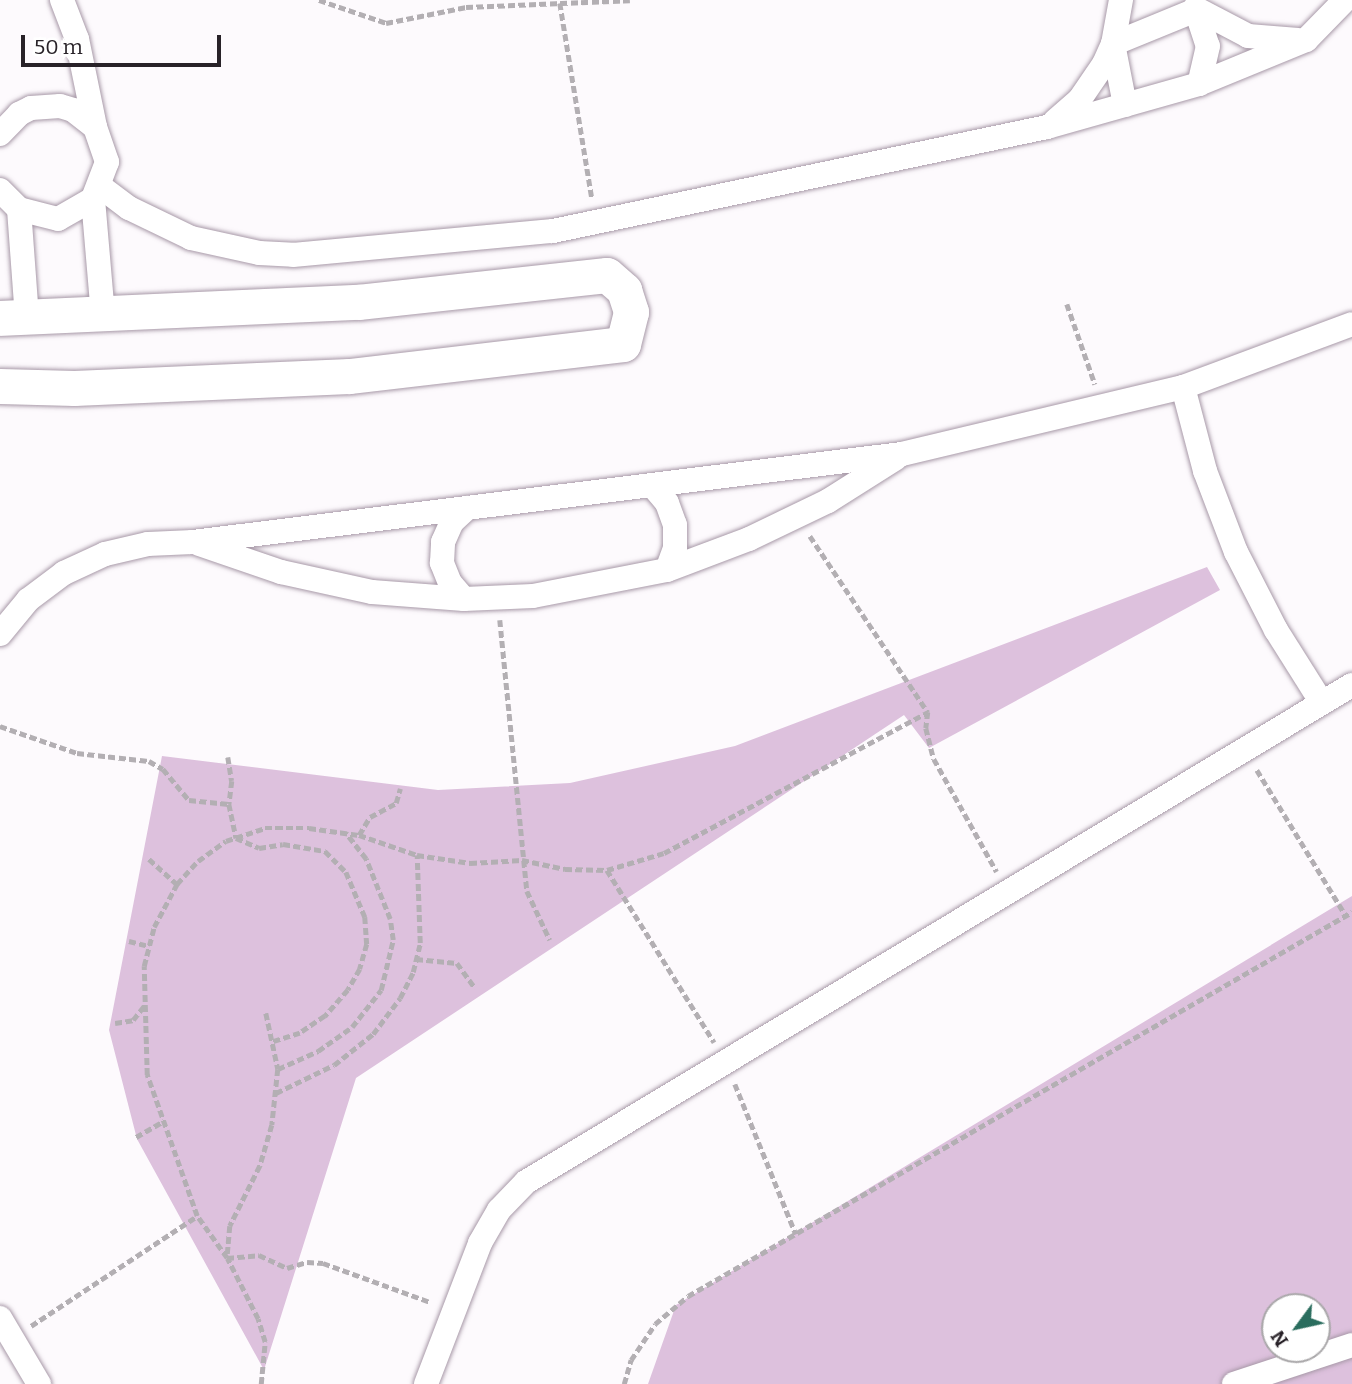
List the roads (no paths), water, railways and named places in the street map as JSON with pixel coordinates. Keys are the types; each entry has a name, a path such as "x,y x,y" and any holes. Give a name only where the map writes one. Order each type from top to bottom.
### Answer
{"main road":[{"path":"0,386 74,388 349,376 622,344 631,312 624,290 607,275 358,302 14,318"}],"street":[{"path":"62,0 76,39 95,127 107,162 97,193 103,315"},
{"path":"1047,127 1086,91 1113,44 1121,0"},
{"path":"97,193 170,229 225,248 258,253 293,255 596,223 1047,127 1199,84 1306,40 1345,0"},
{"path":"1113,44 1192,5"},
{"path":"1192,5 1248,36 1306,40"},
{"path":"1192,5 1208,46 1199,84"},
{"path":"1113,44 1125,105"},
{"path":"0,134 19,114 46,105 73,110 95,127"},
{"path":"0,190 19,209 58,219 97,193"},
{"path":"14,318 19,209"},
{"path":"0,634 29,600 64,573 126,549 902,454 1183,387 1352,324"},
{"path":"1183,387 1205,471 1236,552 1276,630 1322,703"},
{"path":"193,542 281,572 372,592 464,599 498,598 601,586 667,570 797,517 902,454"},
{"path":"652,485 667,503 675,525 675,548 667,570"},
{"path":"464,599 450,583 442,563 447,532 467,508"},
{"path":"426,1384 454,1310 493,1221 526,1182 1352,685"},
{"path":"3,1322 39,1384"},
{"path":"1234,1384 1352,1345"}]}
